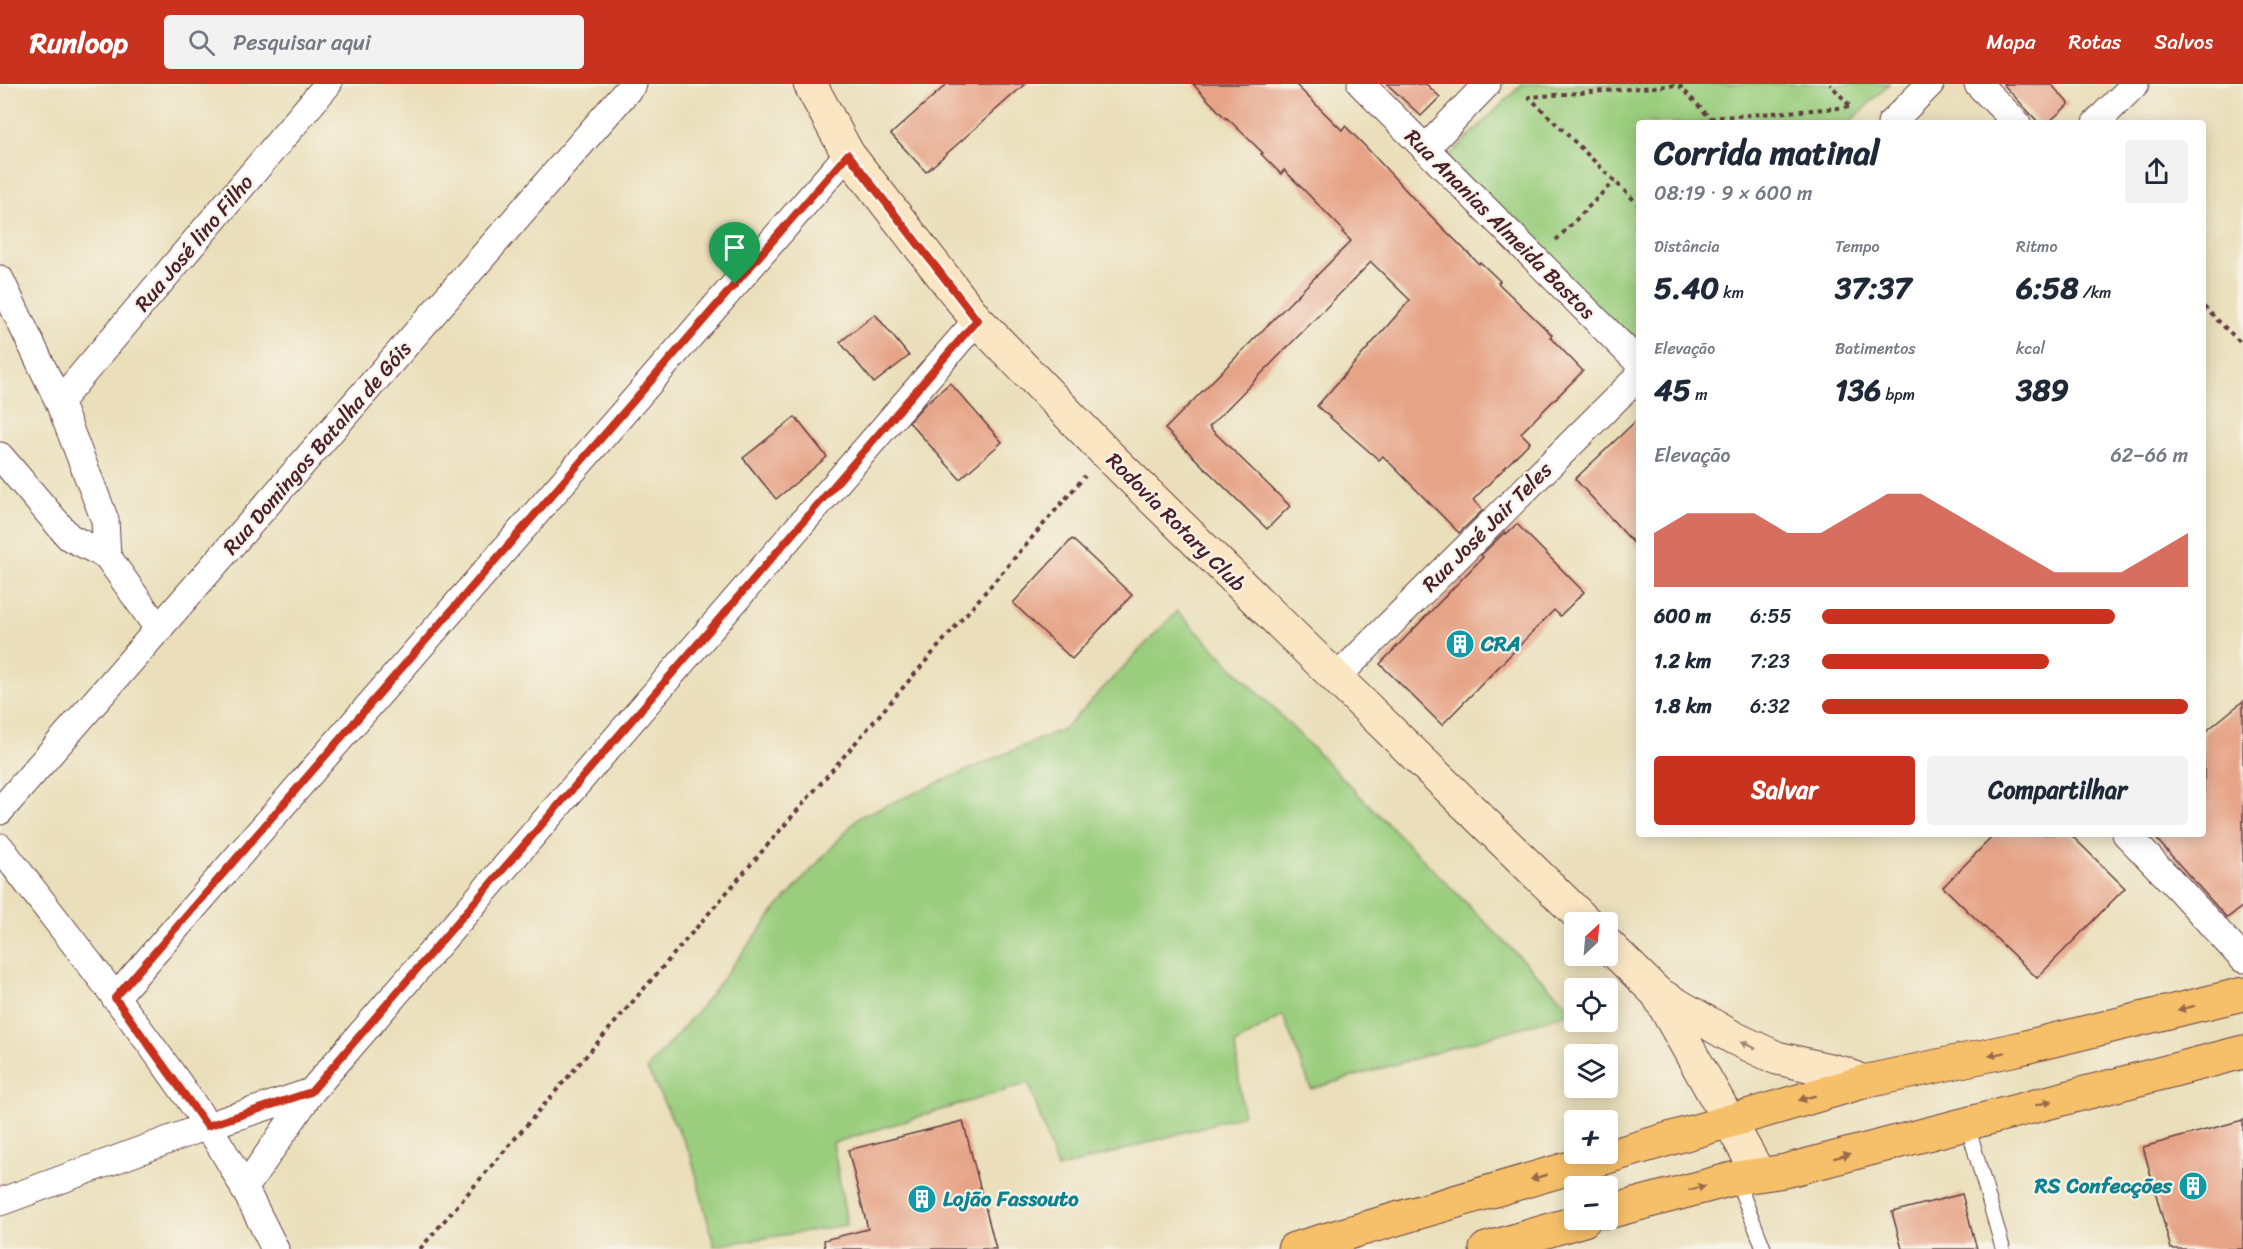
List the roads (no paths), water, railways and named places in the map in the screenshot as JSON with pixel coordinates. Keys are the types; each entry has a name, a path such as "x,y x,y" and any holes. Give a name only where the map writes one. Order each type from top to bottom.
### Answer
{"main road":[{"name":"Rodovia Rotary Club","path":"810,84 848,154 977,320 1106,453 1576,912"},
{"path":"1618,955 1657,993 1734,1038 1777,1058 1843,1074 1863,1082"},
{"path":"1657,993 1730,1121 1747,1176"},
{"path":"1294,1249 1863,1082 2241,999"},
{"path":"1618,1209 1747,1176 1785,1171 2243,1052"},
{"path":"1486,1249 1564,1226"}],"street":[{"name":"Rua José lino Filho","path":"59,402 328,84"},
{"name":"Rua Domingos Batalha de Góis","path":"0,811 633,84"},
{"name":"Rua Ananias Almeida Bastos","path":"1361,84 1636,360"},
{"path":"1425,149 1487,84"},
{"path":"1894,120 1930,84"},
{"path":"1978,84 2014,120"},
{"path":"2099,120 2135,84"},
{"path":"115,998 848,154"},
{"path":"0,279 59,402 105,520 107,556"},
{"path":"244,1189 311,1092 977,320"},
{"name":"Rua José Jair Teles","path":"1335,679 1636,379"},
{"path":"0,456 69,537 107,556 159,630"},
{"path":"2129,837 2243,959"},
{"path":"0,847 115,998 207,1126 244,1189 275,1249"},
{"path":"0,1202 207,1126 311,1092"}],"lane":[{"path":"1967,1124 2003,1249"},
{"path":"1747,1176 1764,1249"}],"place":[{"name":"CRA","path":"1460,644"},
{"name":"RS Confecções","path":"2193,1186"},
{"name":"Lojão Fassouto","path":"922,1199"}]}
